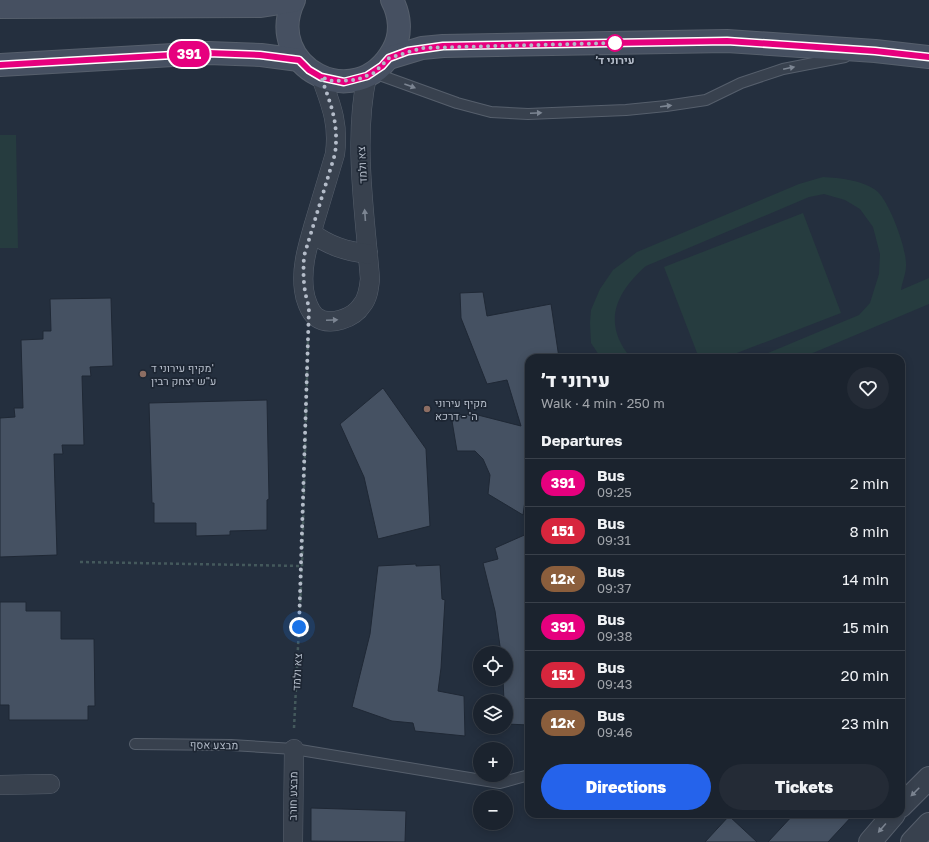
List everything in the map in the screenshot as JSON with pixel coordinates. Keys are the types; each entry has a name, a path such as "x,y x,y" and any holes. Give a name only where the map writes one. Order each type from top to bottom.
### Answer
{"main road":[{"path":"376,69 395,46 399,33 399,19 392,0"},
{"path":"0,7 44,4 262,6 294,1"},
{"path":"294,1 289,13 289,38 293,50 299,60 309,70 321,77 344,82 422,48 443,46 727,41 875,51 929,57"},
{"path":"0,65 208,53 260,55 299,60"}],"street":[{"name":"צא ולמד","path":"309,307 316,317 325,320 340,320 355,314 363,305 368,295 370,279 361,146 361,109 376,69"},
{"path":"309,307 304,291 304,256 335,154 337,138 333,110 321,77"},
{"path":"312,233 326,243 340,248 368,254"},
{"name":"מבצע חורב","path":"293,842 294,749"},
{"path":"905,802 929,778"},
{"path":"0,785 50,784"},
{"path":"870,842 891,818"},
{"path":"912,842 929,824"}],"lane":[{"path":"376,69 457,103 491,112 528,114 603,111 666,106 706,100 741,83 783,69 875,51"},
{"name":"מבצע אסף","path":"135,744 231,745 294,749 500,783 525,776"}],"path":[{"name":"צא ולמד","path":"294,749 302,566 309,307"},
{"path":"80,562 302,566"}],"green space":[{"path":"0,135 16,135 18,248 0,248"},
{"path":"823,177 844,179 859,182 878,192 888,206 904,249 906,269 901,290 929,278 929,304 810,354 766,354 859,315 870,303 879,274 880,254 873,227 860,209 845,200 824,194 809,197 646,266 626,287 616,309 615,321 617,333 622,345 628,354 598,354 591,343 591,310 600,289 613,270 637,252 799,184"},
{"path":"803,213 841,313 734,354 697,354 664,267"}],"building":[{"path":"483,292 487,316 551,304 558,354 525,354 525,501 523,515 488,494 490,475 483,459 475,451 457,451 451,415 474,414 521,426 507,380 487,384 461,318 460,293"},
{"path":"111,298 113,366 90,367 91,376 82,376 84,445 62,445 63,454 54,454 57,555 0,557 0,418 15,417 14,408 23,408 21,340 43,339 43,331 51,331 50,299"},
{"path":"383,388 426,449 430,526 378,539 364,477 340,424"},
{"path":"267,400 269,499 267,500 267,530 230,531 230,535 196,536 196,523 154,523 149,403"},
{"path":"525,535 525,725 513,724 513,694 504,694 503,686 513,686 513,646 500,646 495,611 483,563 498,559 495,548"},
{"path":"416,564 416,566 440,565 442,599 445,600 441,668 438,691 464,696 465,736 415,731 413,723 392,721 352,707 370,634 378,566"},
{"path":"0,602 26,602 26,611 61,611 61,639 94,639 95,706 88,706 88,720 9,720 9,705 0,705"},
{"path":"311,808 406,811 405,842 311,841"},
{"path":"727,818 731,818 757,842 705,842"},
{"path":"790,818 850,818 828,842 768,842"}],"bus line":[{"name":"391","path":"0,65 208,53 260,55 299,60 309,70 321,77 332,81 344,82 356,80 374,73 389,58 408,51 443,46 727,41 875,51 929,57"}],"place":[{"name":"עירוני ד׳","path":"615,43"},
{"name":"מקיף עירוני ד' ע\"ש יצחק רבין","path":"143,374"},
{"name":"מקיף עירוני ה' - דרכא","path":"427,409"}],"route":[{"path":"299,627 309,307 304,291 304,256 335,154 337,138 333,110 321,77 332,81 344,82 356,80 374,73 389,58 422,48 443,46 615,43"}]}
